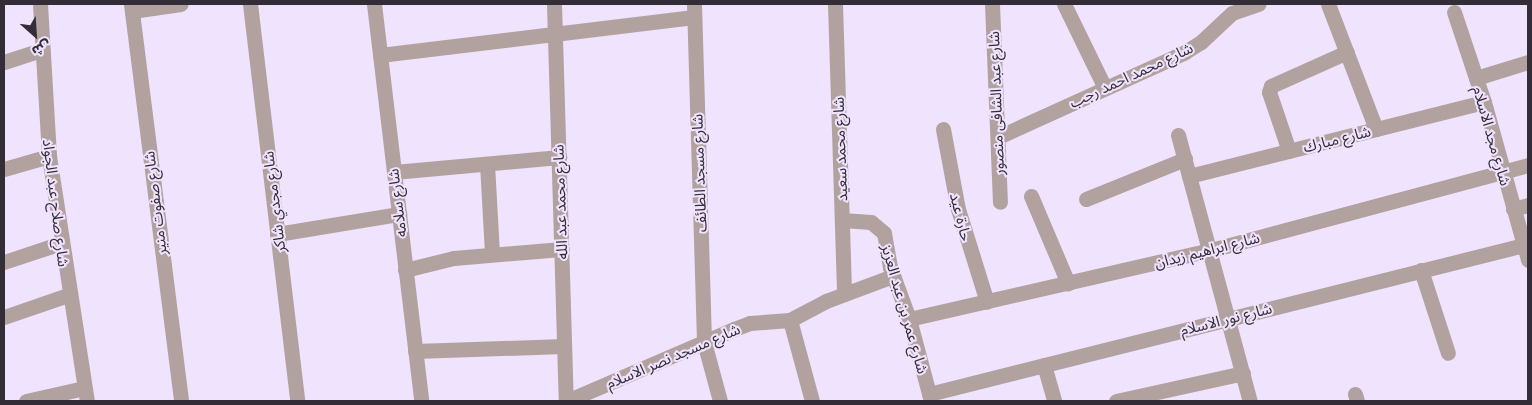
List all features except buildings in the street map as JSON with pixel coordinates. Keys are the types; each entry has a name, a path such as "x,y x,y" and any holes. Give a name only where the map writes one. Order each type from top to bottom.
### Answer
{"street":[{"name":"شارع صلاح عبد الجواد","path":"40,4 49,156 68,295 85,394"},
{"path":"132,7 181,4"},
{"name":"شارع مجدي شاكر","path":"250,4 297,401"},
{"name":"شارع سلامه","path":"374,4 420,401"},
{"name":"شارع محمد عبد الله","path":"554,4 567,401"},
{"name":"شارع محمد سعيد","path":"835,4 844,294"},
{"name":"شارع عبد الشافى منصور","path":"992,4 1000,202"},
{"path":"1064,4 1105,88"},
{"name":"شارع محمد احمد رجب","path":"998,137 1185,52 1201,42 1232,13 1258,4"},
{"path":"1328,4 1376,129"},
{"name":"شارع صفوت منير","path":"132,7 181,401"},
{"path":"380,56 555,32 694,10"},
{"name":"شارع مسجد الطائف","path":"694,10 704,342 720,401"},
{"name":"شارع مجد الاسلام","path":"1454,12 1484,102 1502,173 1528,260"},
{"path":"4,62 42,50"},
{"path":"1289,151 1270,92 1271,86 1347,52"},
{"path":"1476,78 1528,62"},
{"name":"شارع مبارك","path":"1189,176 1484,102"},
{"name":"حارة عيد","path":"943,129 958,209 987,302"},
{"path":"1178,135 1211,250 1250,401"},
{"path":"4,169 49,156"},
{"path":"394,172 559,157"},
{"path":"1086,199 1185,159"},
{"path":"487,164 492,253"},
{"name":"شارع ابراهيم زيدان","path":"910,319 1211,250 1528,165"},
{"path":"1031,196 1068,283"},
{"path":"1513,209 1528,205"},
{"path":"277,234 399,214"},
{"name":"شارع عمر بن عبد العزيز","path":"842,220 871,222 884,233 892,276 910,319 930,398"},
{"path":"4,262 61,243"},
{"name":"شارع نور الاسلام","path":"930,398 1044,365 1524,245"},
{"path":"405,270 492,253 562,249"},
{"path":"1421,270 1448,353"},
{"name":"شارع مسجد نصر الاسلام","path":"567,401 750,323 790,320 844,294 892,276"},
{"path":"4,317 68,295"},
{"path":"790,320 810,401"},
{"path":"415,351 564,346"},
{"path":"1044,365 1054,401"},
{"path":"1116,401 1243,373"},
{"path":"26,401 85,394"}]}
